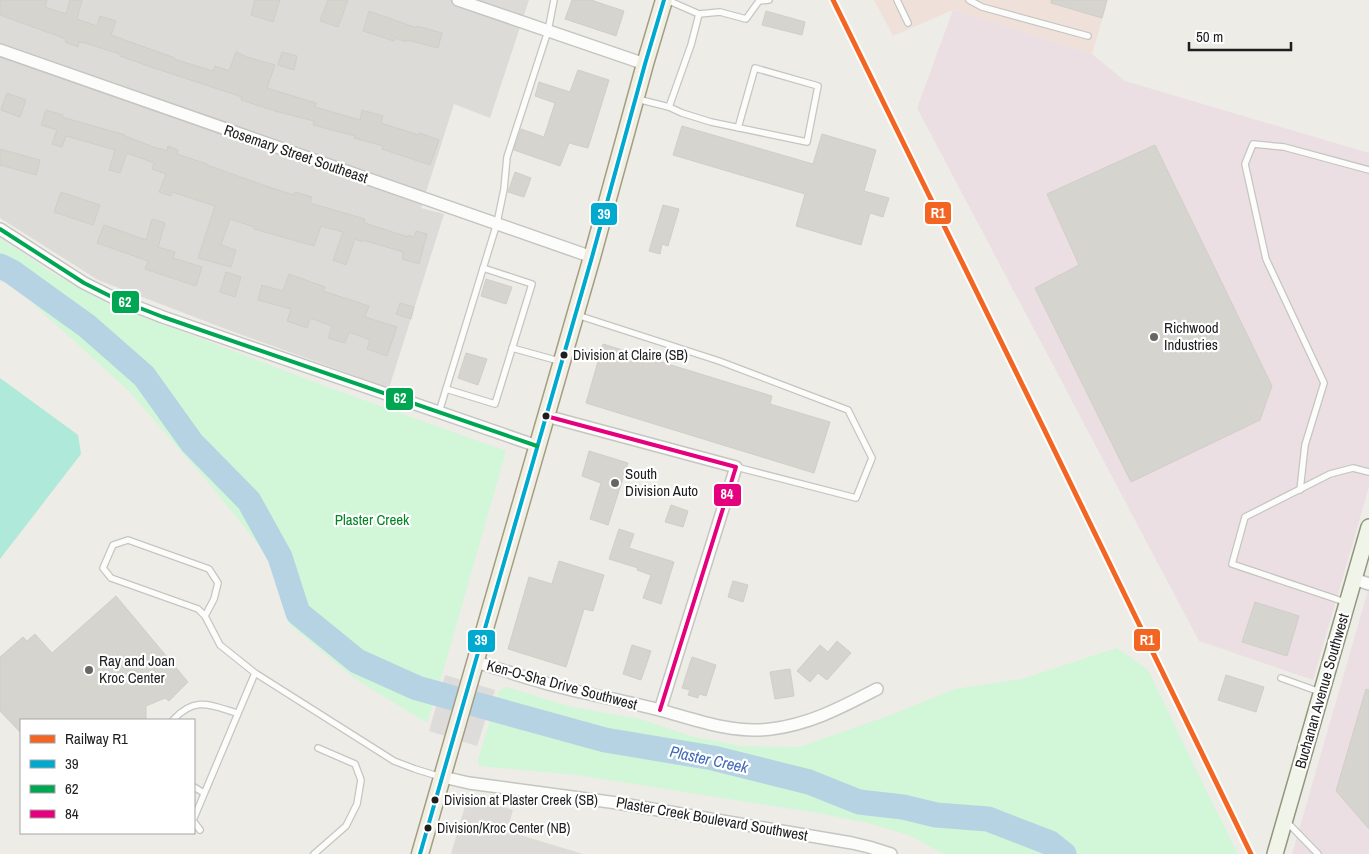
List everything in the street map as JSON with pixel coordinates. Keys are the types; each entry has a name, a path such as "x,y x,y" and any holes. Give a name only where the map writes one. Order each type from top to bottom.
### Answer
{"main road":[{"path":"420,854 592,256 635,98 666,0"}],"street":[{"path":"458,0 645,64"},
{"name":"Rosemary Street Southeast","path":"0,50 592,256"},
{"path":"0,229 84,284 114,298 163,317 537,446"},
{"path":"546,416 736,467 660,710"},
{"name":"Buchanan Avenue Southwest","path":"1275,854 1369,527"},
{"path":"1354,579 1369,584"},
{"name":"Ken-O-Sha Drive Southwest","path":"476,662 555,686 660,710 714,725 747,730 770,730 822,716 877,689"},
{"name":"Plaster Creek Boulevard Southwest","path":"443,777 469,783 617,803 852,843 891,854"}],"lane":[{"path":"439,412 497,224 504,189 507,157 548,31 554,0"},
{"path":"666,0 699,14 720,12 746,19 759,2 769,0"},
{"path":"897,0 908,23"},
{"path":"969,0 982,7 1088,36"},
{"path":"670,107 691,45 699,14"},
{"path":"635,98 670,107 682,113 711,122 738,128 807,142 818,86 755,68 738,128"},
{"path":"1300,490 1305,445 1324,383 1266,259 1245,164 1253,144 1284,147 1369,170"},
{"path":"446,389 495,404 532,284 483,268"},
{"path":"575,315 719,361 848,410 872,458 856,498 736,467"},
{"path":"512,348 561,362"},
{"path":"1347,602 1232,564 1245,517 1330,474 1353,468 1369,472"},
{"path":"205,616 214,599 218,583 209,569 128,540 113,545 103,568 111,578 198,609 205,616 220,645 255,673 394,761 443,777"},
{"path":"195,816 255,673"},
{"path":"1281,678 1322,692"},
{"path":"174,719 192,706 206,704 238,713"},
{"path":"314,854 346,826 357,804 361,780 355,764 318,748"},
{"path":"195,788 204,793"},
{"path":"1285,821 1318,854"},
{"path":"195,823 200,830"}],"shaded area":[{"path":"0,0 529,0 490,118 454,104 421,208 444,214 389,388 223,328 98,280 0,218"},
{"path":"874,0 1108,0 1092,54 953,10 893,36"},
{"path":"953,10 1092,54 1125,81 1369,153 1369,487 1313,680 1199,641 917,108"},
{"path":"1369,587 1369,854 1292,854"},
{"path":"468,796 513,810 507,831 583,854 451,854"}],"green space":[{"name":"Plaster Creek","path":"0,238 54,274 110,304 330,388 506,451 427,723 354,678 290,625 267,555 212,487 128,390 7,280 0,277"},
{"path":"0,378 78,435 81,454 0,559"},
{"name":"Plaster Creek","path":"1117,648 1148,670 1238,854 944,854 909,835 868,823 824,814 577,775 479,766 478,760 499,691 506,687 572,707 640,719 691,736 740,746 799,747 888,716 955,689 1022,679"}],"pier":[{"path":"445,675 495,690 477,746 429,731"}],"building":[{"path":"0,0 47,0 45,7 66,14 70,0 82,0 77,19 97,26 100,16 116,21 111,35 174,59 213,71 215,66 229,71 236,52 275,65 267,88 316,103 315,107 360,120 362,110 383,116 381,123 439,140 430,165 382,149 383,146 354,138 355,136 313,125 314,121 241,100 242,97 151,67 120,56 120,54 79,42 78,47 65,42 66,39 0,15"},
{"path":"255,0 280,0 273,22 251,15"},
{"path":"328,0 348,0 338,27 320,21"},
{"path":"572,0 591,0 624,11 616,36 565,19"},
{"path":"1051,0 1107,0 1102,18 1051,3"},
{"path":"369,11 417,28 417,26 442,33 438,48 395,38 394,41 363,31"},
{"path":"766,11 805,22 802,35 762,25"},
{"path":"282,52 297,56 294,70 278,65"},
{"path":"578,70 609,80 588,148 569,143 560,166 514,150 521,129 544,137 555,103 535,96 539,82 570,92"},
{"path":"7,93 26,100 20,117 1,110"},
{"path":"46,110 63,115 62,117 125,135 159,149 167,151 168,146 178,150 177,154 207,165 294,195 295,192 312,197 310,203 365,219 364,222 368,224 408,237 408,235 414,237 416,231 427,234 419,264 402,259 403,252 355,239 346,265 333,260 343,232 321,226 314,246 254,229 254,227 230,219 221,245 236,250 231,267 198,258 215,206 172,192 171,196 159,192 166,174 152,169 154,163 127,153 120,173 109,170 115,150 66,136 62,147 52,144 57,130 41,125"},
{"path":"682,126 813,164 822,134 876,150 864,191 889,198 883,217 870,213 861,245 796,226 805,194 673,155"},
{"name":"Richwood Industries","path":"1155,145 1272,386 1260,420 1131,482 1035,288 1079,265 1047,194"},
{"path":"0,149 40,160 36,175 0,165"},
{"path":"515,172 531,178 524,197 508,192"},
{"path":"61,192 100,205 93,225 54,212"},
{"path":"663,205 679,209 668,246 662,244 660,254 649,251"},
{"path":"152,219 165,223 158,247 175,252 173,258 202,267 196,286 145,269 148,261 97,243 104,225 146,240"},
{"path":"226,272 241,277 235,297 220,292"},
{"path":"289,274 325,287 323,291 369,306 365,317 397,327 387,356 367,349 370,340 349,332 345,343 328,338 332,326 310,318 307,328 287,321 291,309 258,300 262,285 283,291"},
{"path":"486,279 512,287 506,304 481,296"},
{"path":"400,303 414,307 411,319 396,314"},
{"path":"603,344 772,396 770,404 830,422 814,473 586,403"},
{"path":"466,353 487,359 478,385 458,378"},
{"path":"589,451 628,463 608,525 590,519 601,483 582,476"},
{"path":"671,505 688,511 683,527 665,522"},
{"path":"619,529 634,534 629,548 674,562 661,604 643,598 651,575 637,570 638,568 609,559"},
{"path":"559,561 604,575 593,611 584,609 566,667 508,649 529,577 552,584"},
{"path":"733,581 748,585 743,602 728,597"},
{"name":"Ray and Joan Kroc Center","path":"116,596 188,682 169,701 165,698 146,706 146,719 20,719 20,732 0,711 0,657 23,637 27,641 35,634 52,653"},
{"path":"1255,602 1299,616 1287,656 1242,642"},
{"path":"837,641 851,653 827,680 818,673 810,682 797,671 820,645 828,652"},
{"path":"632,645 651,651 641,680 623,674"},
{"path":"692,657 716,665 706,696 699,694 698,698 688,695 690,690 682,688"},
{"path":"790,669 794,696 775,699 770,672"},
{"path":"1226,675 1264,687 1256,712 1218,700"},
{"path":"1366,689 1369,690 1369,829 1336,791"}],"waterway":[{"name":"Plaster Creek","path":"0,266 12,272 87,326 144,376 192,443 249,501 280,557 298,613 357,661 417,688 605,740 713,758 809,782 859,802 903,807 936,815 988,819 1050,843 1064,854"}],"rail line":[{"name":"R1","path":"833,0 1251,854"}],"transit line":[{"name":"39","path":"420,854 664,0"},
{"name":"62","path":"0,229 84,283 114,298 163,317 537,446"},
{"name":"84","path":"546,416 736,467 660,710"}],"place":[{"name":"Richwood Industries","path":"1154,337"},
{"name":"Division at Claire (SB)","path":"564,355"},
{"name":"South Division Auto","path":"615,483"},
{"name":"Ray and Joan Kroc Center","path":"89,670"},
{"name":"Division at Plaster Creek (SB)","path":"435,800"},
{"name":"Division/Kroc Center (NB)","path":"428,828"}]}
